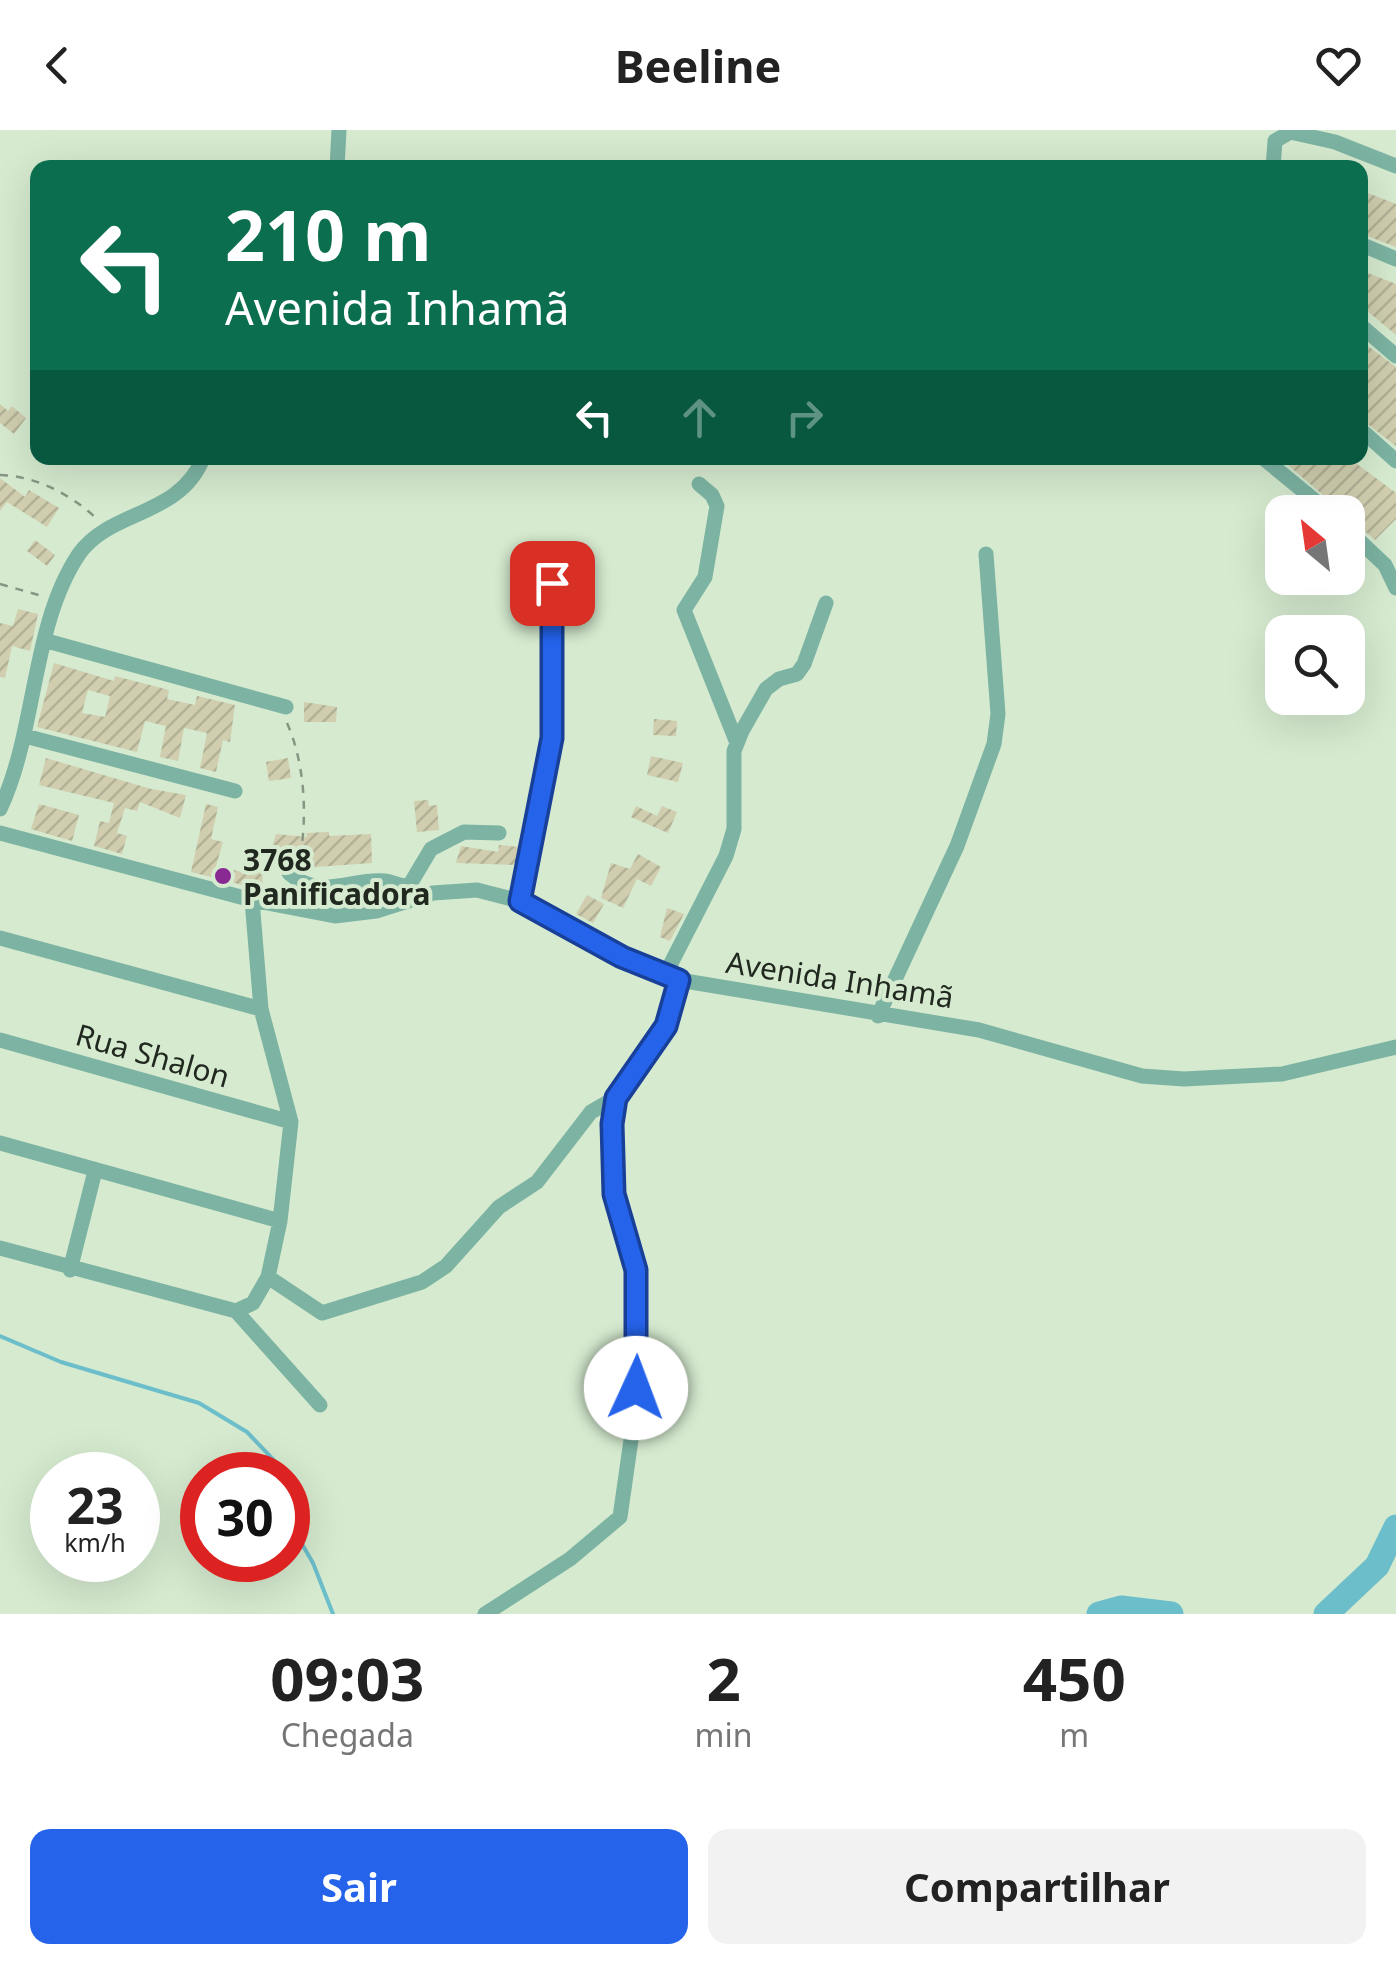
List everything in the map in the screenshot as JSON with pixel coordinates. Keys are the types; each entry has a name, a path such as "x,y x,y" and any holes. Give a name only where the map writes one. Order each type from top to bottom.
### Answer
{"street":[{"path":"337,160 339,130"},
{"path":"1273,160 1274,141 1290,132 1335,142 1392,165 1396,146"},
{"path":"1368,247 1396,259"},
{"path":"1368,332 1396,356"},
{"path":"1368,436 1396,461"},
{"path":"0,810 17,775 58,600 80,552 106,531 172,497 197,465"},
{"path":"1272,465 1308,495"},
{"path":"268,1277 322,1313 422,1282 461,1253 499,1206 537,1182 591,1112 616,1098 666,1026 672,978 734,828 738,743 684,610 705,578 715,523 712,495 699,484"},
{"path":"1365,541 1391,559 1396,588"},
{"path":"878,1016 957,846 994,744 998,714 986,554"},
{"path":"520,901 552,738 552,583"},
{"path":"738,743 766,690 779,679 796,674 804,664 826,604"},
{"path":"47,641 282,706"},
{"path":"25,736 235,791"},
{"path":"292,876 312,887 388,881 404,894 416,880 431,849 464,832 499,833"},
{"name":"Avenida Inhamã","path":"0,833 291,908 354,915 404,894 457,890 520,901 622,957 672,978 878,1016 979,1030 1142,1076 1184,1079 1282,1074 1396,1047"},
{"path":"291,908 312,887"},
{"path":"236,1310 253,1303 268,1277 280,1221 291,1122 262,1009 252,900"},
{"path":"0,938 262,1009"},
{"name":"Rua Shalon","path":"0,1040 291,1122"},
{"path":"485,1614 602,1536 620,1517 624,1504 634,1419 638,1325 636,1270 612,1179 616,1098"},
{"path":"0,1143 280,1221"},
{"path":"70,1270 95,1171"},
{"path":"0,1248 70,1270 236,1310 320,1405"}],"path":[{"path":"0,475 31,480 61,492 106,531"},
{"path":"0,584 58,600"},
{"path":"282,706 298,756 304,830 292,876"}],"building":[{"path":"1368,193 1396,204 1396,247 1368,236"},
{"path":"1368,273 1396,284 1396,335 1368,312"},
{"path":"1368,346 1396,367 1396,446 1368,424"},
{"path":"0,404 8,411 12,406 26,418 14,434 0,423"},
{"path":"1288,465 1358,465 1396,493 1396,519 1375,540 1365,531 1365,495 1323,495"},
{"path":"0,478 25,497 29,490 59,508 47,527 7,502 0,511"},
{"path":"35,540 55,555 47,566 27,551"},
{"path":"18,609 38,614 30,651 12,646 5,678 0,677 0,623 13,626"},
{"path":"54,663 114,681 115,676 169,690 167,699 195,705 197,696 235,705 230,742 223,740 216,772 200,768 207,733 184,728 178,761 160,757 166,726 145,721 137,752 37,727","holes":["88,690 110,696 105,717 82,713"]},
{"path":"304,702 337,707 336,722 304,722"},
{"path":"654,719 677,721 676,736 653,735"},
{"path":"651,756 683,763 678,782 647,775"},
{"path":"46,758 151,789 186,795 180,818 140,802 137,811 125,808 117,833 127,836 122,854 94,846 100,821 109,823 114,803 39,785"},
{"path":"288,758 291,778 269,781 266,762"},
{"path":"428,800 429,806 437,805 439,830 417,832 414,801"},
{"path":"39,804 79,815 72,841 31,829"},
{"path":"206,804 218,807 211,839 223,842 216,866 247,873 247,865 263,866 262,890 191,872"},
{"path":"636,806 657,816 662,806 677,812 668,833 631,817"},
{"path":"329,832 329,836 371,834 372,863 302,868 291,862 268,861 276,834 307,837 306,833"},
{"path":"499,845 519,847 516,865 456,863 461,846 498,852"},
{"path":"638,854 661,867 651,886 637,879 623,908 601,898 611,863 630,869"},
{"path":"587,895 604,904 593,923 576,914"},
{"path":"667,908 684,914 670,941 660,937"}],"waterway":[{"path":"0,1336 61,1362 199,1403 247,1432 266,1452"},
{"path":"1326,1614 1377,1566 1396,1527"},
{"path":"310,1558 333,1614"},
{"path":"1099,1614 1121,1608 1171,1614"}],"place":[{"name":"3768 Panificadora","path":"223,876"}],"route":[{"path":"552,583 552,738 520,901 622,957 679,980 666,1026 616,1098 612,1124 614,1194 636,1270 636,1388"}]}
